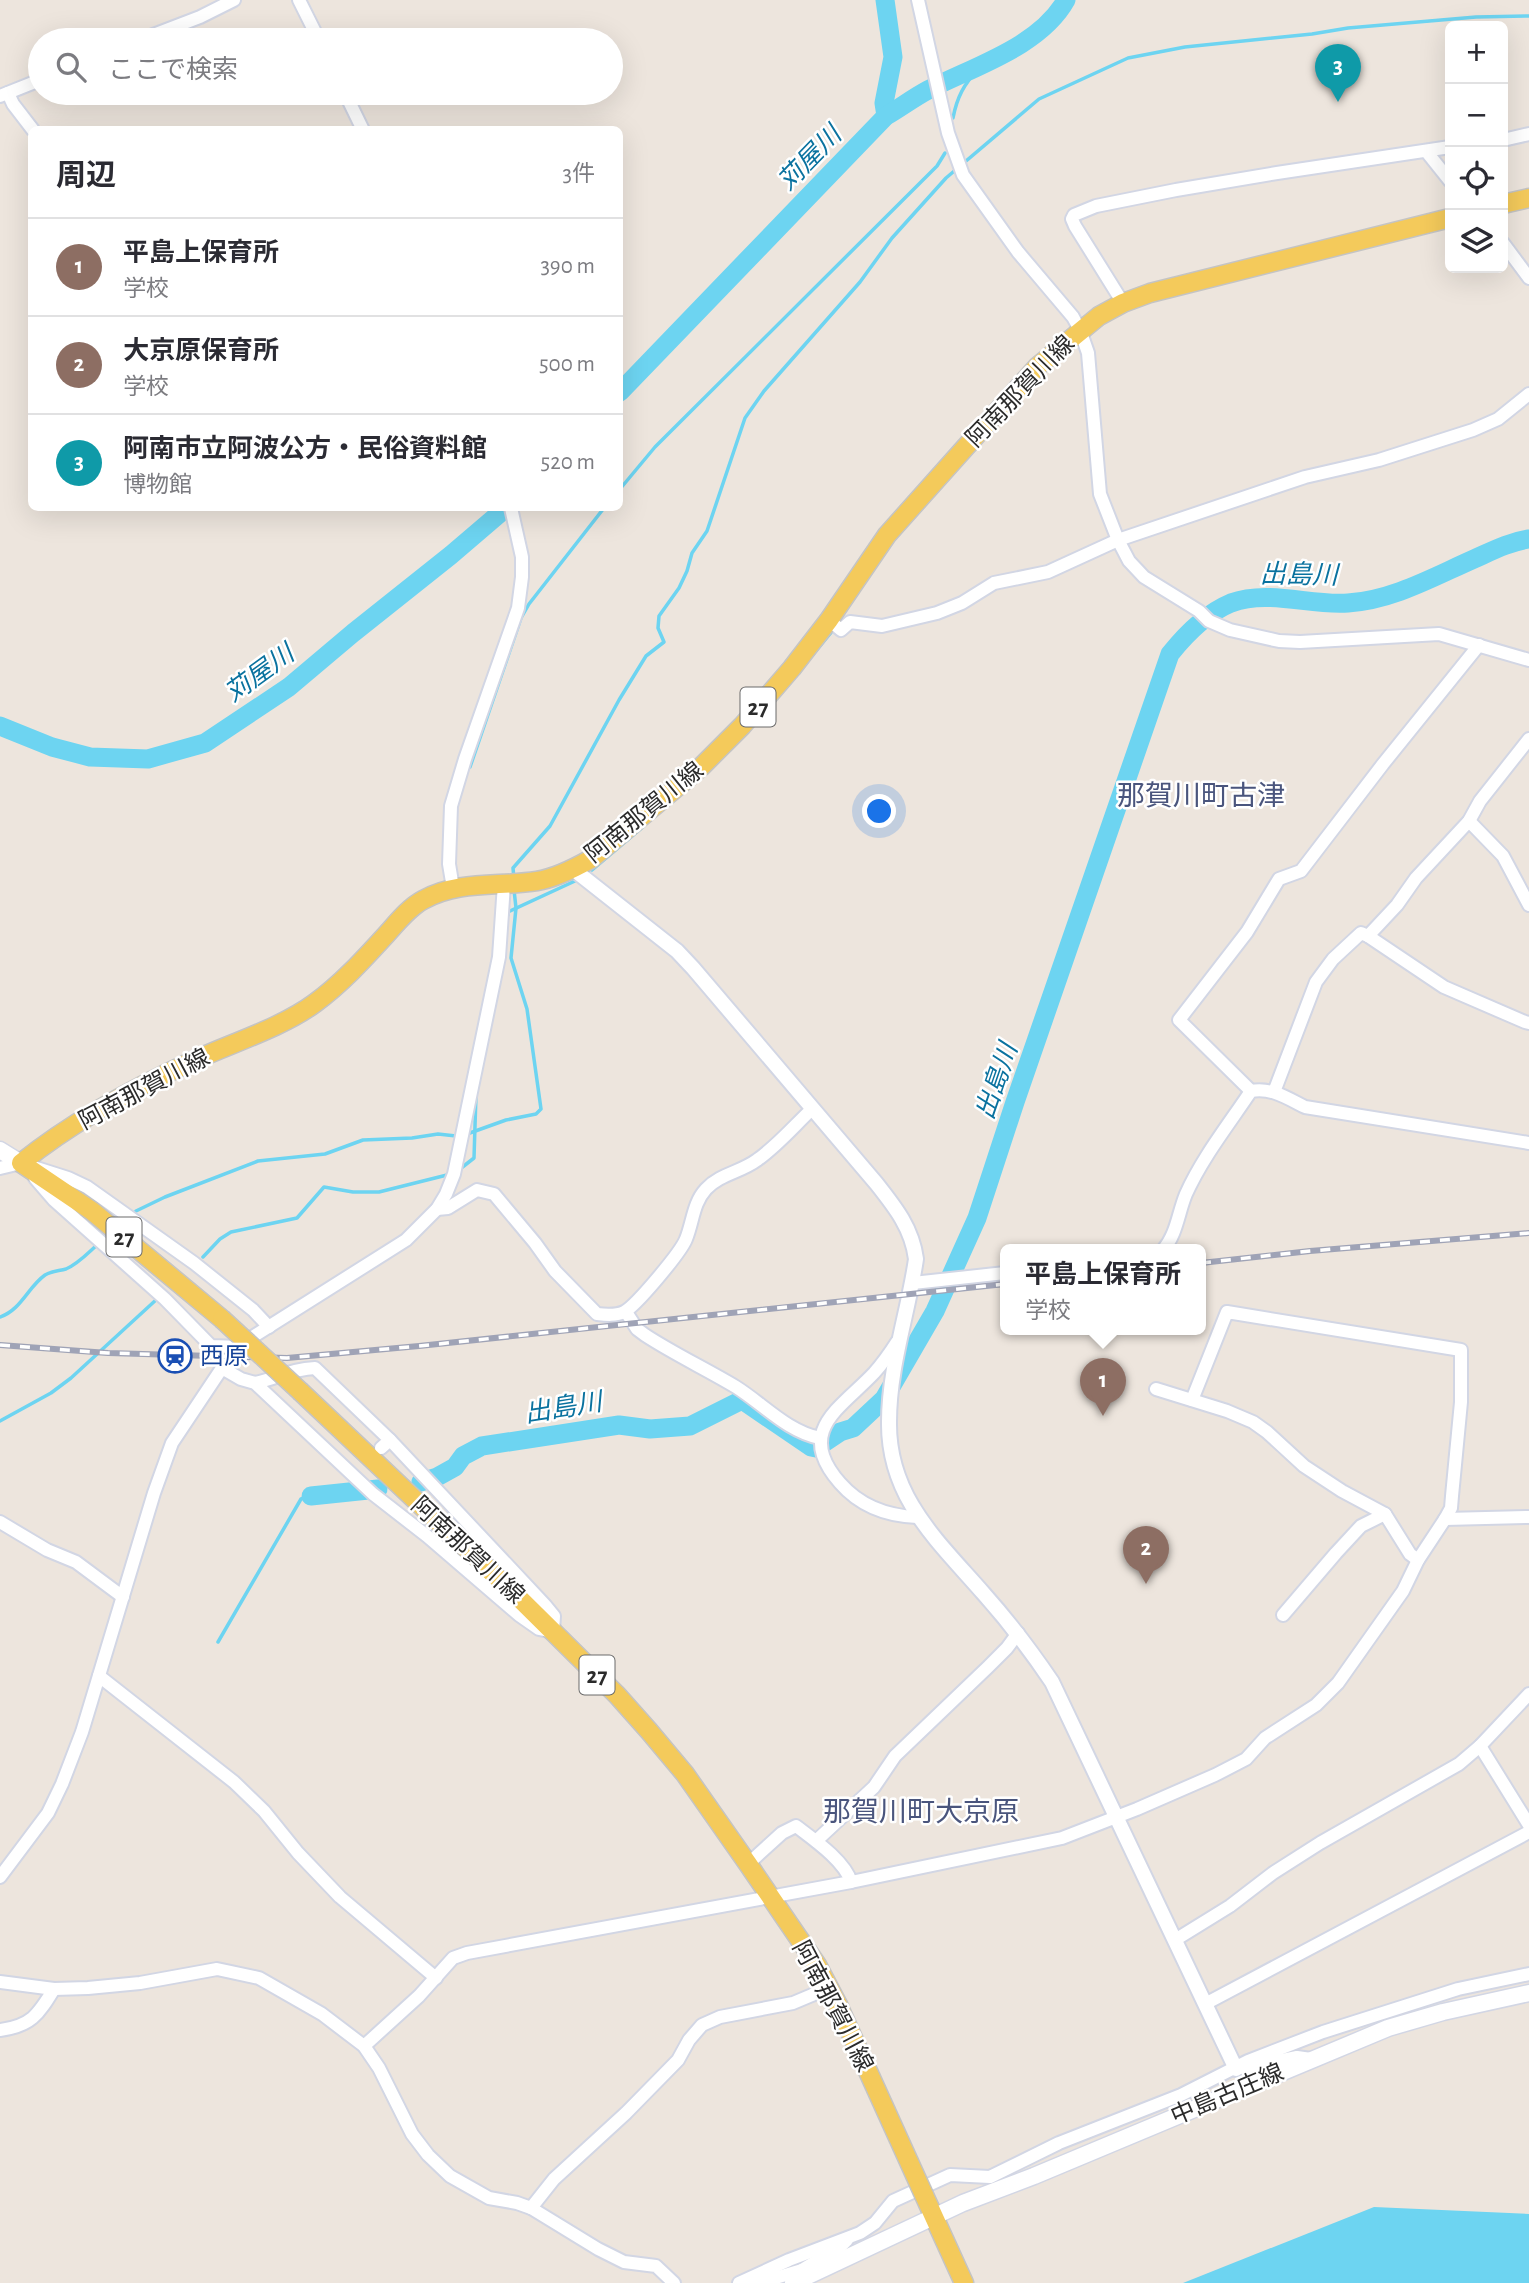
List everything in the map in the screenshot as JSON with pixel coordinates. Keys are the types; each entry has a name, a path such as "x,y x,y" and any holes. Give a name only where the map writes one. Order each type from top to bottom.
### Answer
{"main road":[{"path":"1508,203 1529,198"},
{"name":"阿南那賀川線","path":"964,2283 838,2005 817,1965 685,1774 649,1731 553,1632 222,1319 92,1211 21,1163 47,1142 133,1092 314,1004 355,968 402,918 422,901 453,888 470,885 540,881 573,869 614,841 701,767 767,697 833,624 887,535 1038,366 1099,316 1150,293 1445,219"},
{"path":"0,1150 21,1163"},
{"name":"中島古庄線","path":"800,2277 935,2220 963,2203 1388,2028 1443,2012 1529,1993"}],"street":[{"path":"171,28 234,0"},
{"path":"299,0 313,28"},
{"path":"918,0 948,134 963,175 1018,252 1073,317 1080,330 1088,353 1100,494 1129,561 1144,578 1206,618 1230,630 1279,641 1439,634 1529,660"},
{"path":"28,85 4,94 30,126"},
{"path":"351,105 361,126"},
{"path":"1508,138 1529,134"},
{"path":"1123,303 1075,226 1072,219 1074,215 1096,206 1176,190 1445,148"},
{"path":"1426,151 1445,175"},
{"path":"1508,250 1529,278"},
{"path":"833,624 841,630 850,622 882,626 937,613 962,603 994,583 1048,572 1117,537 1306,477 1379,460 1473,430 1498,419 1529,394"},
{"path":"453,888 449,864 452,806 465,759 518,608 522,557 512,511"},
{"path":"1251,1091 1179,1020 1247,932 1279,878 1301,871 1479,645"},
{"path":"1368,936 1397,905 1416,878 1469,821 1480,801 1529,740"},
{"path":"1469,821 1503,856 1529,905"},
{"path":"573,869 677,951 902,1217 914,1242 916,1259 895,1364 889,1422 891,1455 899,1479 917,1517 1017,1633 1052,1682 1236,2069"},
{"path":"1,1874 48,1813 70,1763 172,1443 222,1368 240,1347 396,1247 437,1209 446,1194 454,1174 496,971 504,884"},
{"path":"1274,1092 1316,982 1333,959 1361,933 1444,987 1529,1023"},
{"path":"1166,1244 1178,1224 1187,1193 1251,1091 1261,1089 1274,1092 1305,1107 1529,1143"},
{"path":"437,1209 448,1208 477,1190 494,1194 555,1271 597,1314 607,1316 625,1312 680,1250 687,1238 696,1204 706,1189 723,1176 755,1162 812,1109"},
{"path":"0,1168 21,1163 88,1187 194,1263 253,1310 269,1327"},
{"path":"21,1163 54,1200 165,1299 211,1346 240,1347"},
{"path":"913,1283 1000,1274"},
{"path":"625,1312 645,1335 738,1388 776,1417 820,1438"},
{"path":"364,2046 419,1997 453,1958 467,1953 851,1882 1062,1838 1215,1775 1246,1759 1265,1738 1317,1705 1338,1683 1403,1591 1418,1560 1451,1508 1461,1402 1461,1350 1227,1312 1192,1400"},
{"path":"900,1336 875,1372 831,1412 820,1438 830,1472 845,1488 879,1510 898,1516 917,1517"},
{"path":"222,1368 241,1379 255,1383 357,1470 369,1490 519,1615 539,1629 553,1632 554,1616 545,1605 426,1479 385,1444 315,1368 298,1369 255,1383"},
{"path":"1156,1389 1253,1422 1268,1432 1304,1466 1342,1491 1380,1509 1410,1554 1418,1560"},
{"path":"1283,1615 1362,1526 1385,1514"},
{"path":"1445,1519 1529,1517"},
{"path":"0,1522 47,1550 76,1562 123,1597"},
{"path":"816,1841 874,1787 895,1756 1007,1648 1017,1633"},
{"path":"99,1676 234,1782 264,1811 298,1853 340,1897 436,1978"},
{"path":"1175,1940 1230,1906 1273,1873 1320,1843 1460,1764 1529,1694"},
{"path":"1480,1746 1529,1825"},
{"path":"747,1864 782,1833 796,1826 816,1841 845,1870 851,1882"},
{"path":"1205,2004 1529,1832"},
{"path":"0,1982 54,1989 140,1983 217,1969 259,1978 322,2014 364,2046 379,2068 412,2134 428,2155 450,2176 489,2198 531,2208 624,2262 656,2266 674,2283"},
{"path":"739,2283 789,2259 860,2233 875,2222 892,2201 950,2175 990,2177 1059,2143 1181,2095 1248,2061 1368,2017 1458,1989 1529,1974"},
{"path":"531,2208 554,2179 626,2113 678,2060 689,2040 702,2025 720,2017 793,2003 828,1986"},
{"path":"0,2031 19,2028 31,2021 54,1989"},
{"path":"1236,2069 1253,2068 1297,2057 1311,2059"},
{"path":"759,2283 800,2277 851,2236"}],"water":[{"path":"1374,2207 1529,2214 1529,2283 1183,2283"}],"waterway":[{"path":"885,0 893,57 884,103 886,116"},
{"name":"苅屋川","path":"623,389 886,116 928,90 1023,43 1040,31 1066,0"},
{"path":"514,879 513,868 550,826 646,656 664,642 658,628 659,616 679,588 692,553 707,531 745,418 764,391 860,282 892,238 946,178 1039,99 1128,58 1185,47 1348,28 1476,17 1529,16"},
{"path":"953,118 962,91 979,68"},
{"path":"623,485 655,447 937,166 945,153"},
{"name":"苅屋川","path":"0,726 52,747 90,757 148,759 205,743 289,687 502,511"},
{"path":"470,767 521,618 602,511"},
{"name":"出島川","path":"421,1482 455,1467 463,1456 482,1446 619,1425 650,1429 690,1426 742,1400 811,1447 816,1448 840,1432 853,1428 884,1399 935,1311 977,1218 1170,654 1198,625 1231,603 1260,598 1334,603 1365,601 1413,587 1501,547 1529,539"},
{"path":"810,658 834,629"},
{"path":"592,870 644,826"},
{"path":"508,915 508,912 575,881"},
{"path":"467,1134 506,1120 536,1114 541,1109 527,1009 511,958 516,908 514,890"},
{"path":"460,1169 474,1158 476,1094"},
{"path":"136,1211 258,1161 325,1154 363,1140 438,1134 456,1136"},
{"path":"203,1257 220,1239 231,1232 297,1218 324,1187 353,1192 379,1192 447,1175"},
{"path":"0,1317 14,1309 45,1275 70,1267 97,1245"},
{"path":"0,1421 51,1393 71,1378 157,1299"},
{"name":"出島川","path":"311,1496 378,1489"},
{"path":"218,1642 301,1499 311,1496"}],"railway":[{"path":"1206,1262 1529,1233"},
{"path":"0,1345 108,1353 287,1358 1000,1285"}],"place":[{"name":"阿南市立阿波公方・民俗資料館","path":"1338,102"},
{"name":"西原","path":"175,1356"},
{"name":"平島上保育所","path":"1103,1416"},
{"name":"大京原保育所","path":"1146,1584"}],"district":[{"name":"那賀川町古津","path":"1201,795"},
{"name":"那賀川町大京原","path":"921,1811"}]}
